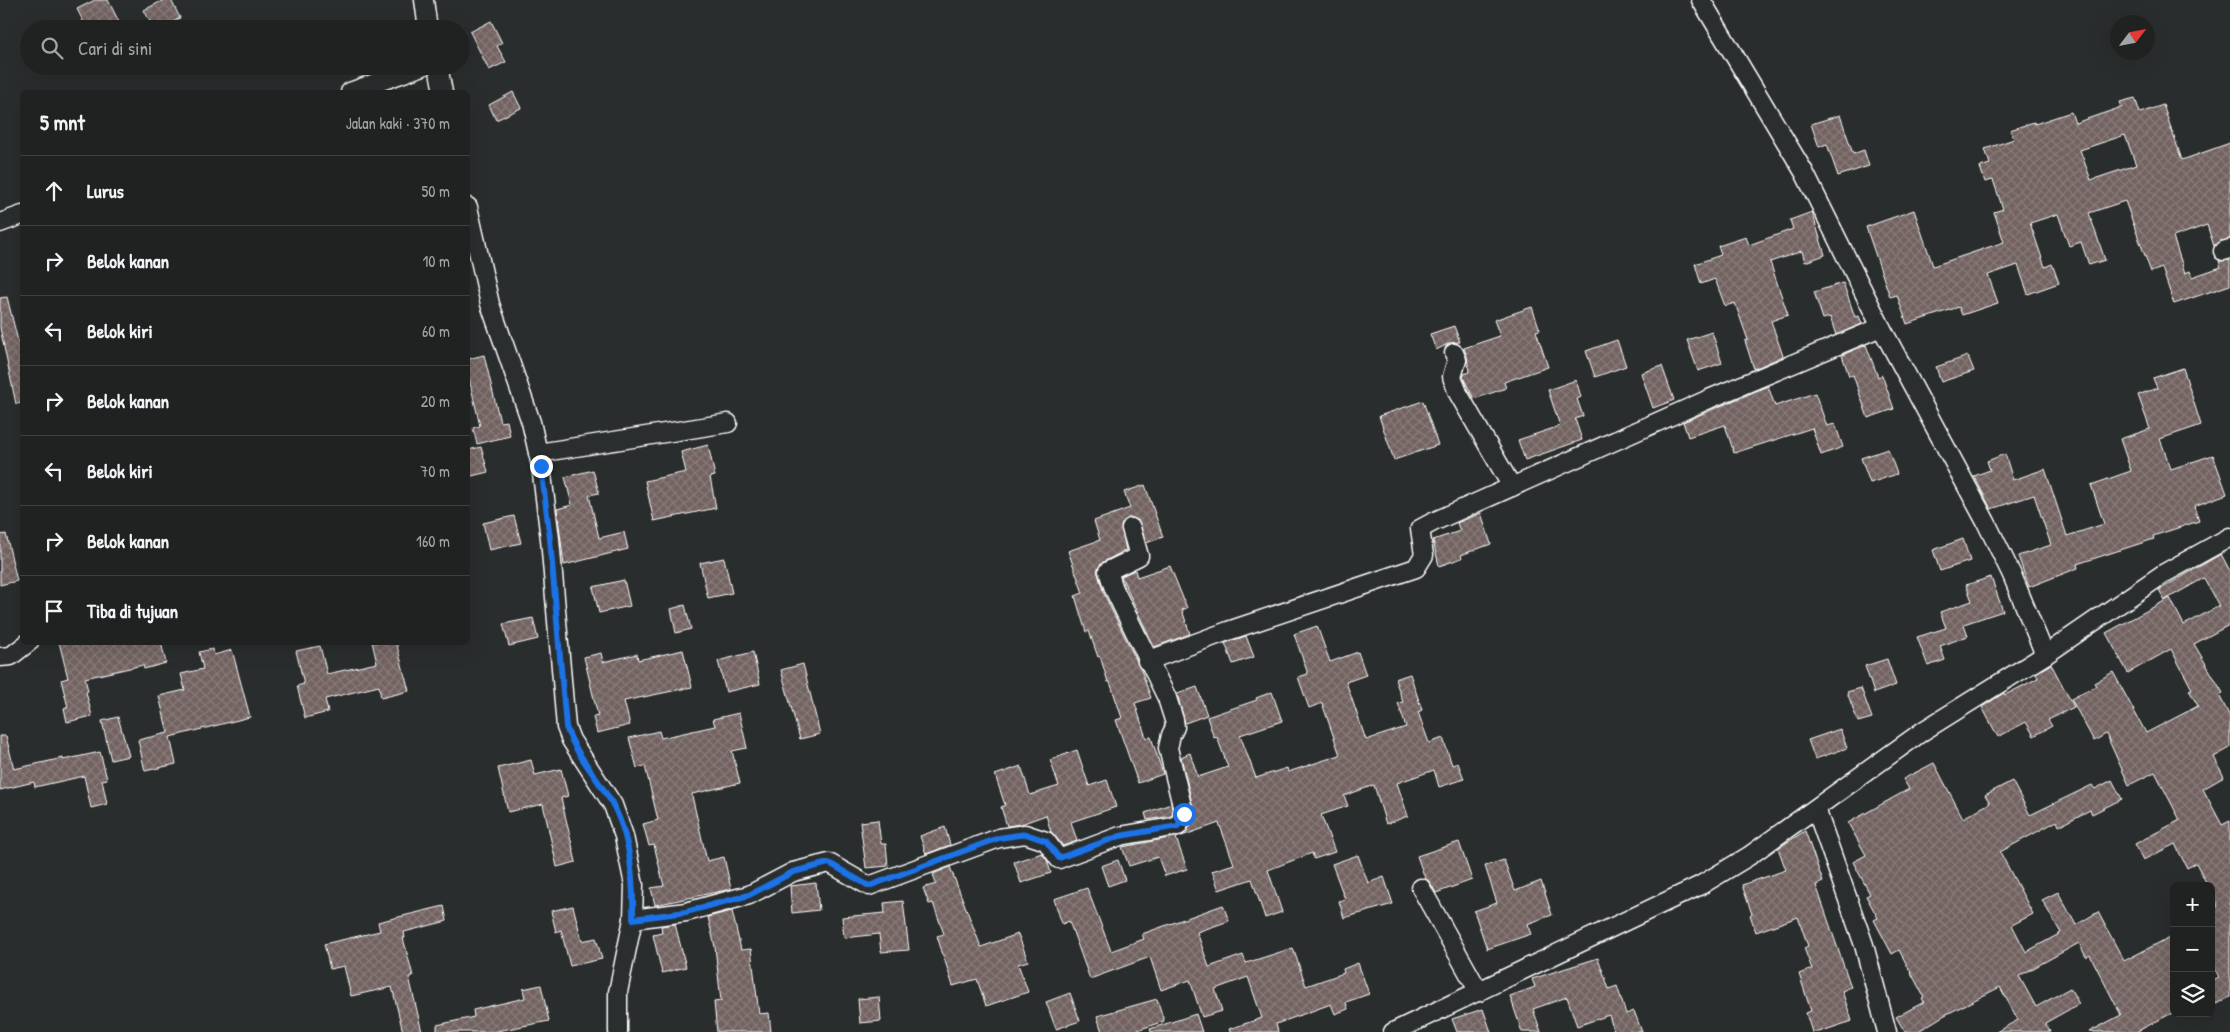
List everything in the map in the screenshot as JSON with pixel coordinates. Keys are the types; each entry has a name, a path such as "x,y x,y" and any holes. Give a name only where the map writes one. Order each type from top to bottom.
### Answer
{"street":[{"path":"424,0 427,20"},
{"path":"1701,0 1804,172 1881,327 1995,540 2012,575 2045,655"},
{"path":"356,90 398,75"},
{"path":"440,75 443,90"},
{"path":"470,216 490,304 531,422 538,453 550,539 566,727 571,740 613,805 624,836 634,885 633,919 618,992 618,1032"},
{"path":"0,223 20,217"},
{"path":"1147,662 1228,631 1416,568 1424,555 1420,529 1709,399 1881,327"},
{"path":"1454,353 1457,360 1452,377 1458,393 1512,487"},
{"path":"538,453 728,423"},
{"path":"633,919 686,912 749,895 793,872 829,863 869,886 999,838 1026,834 1046,841 1059,858 1120,836 1178,826 1184,814 1168,748 1175,727 1174,720 1167,698 1147,662 1114,589 1108,571 1139,556 1131,528"},
{"path":"1393,1032 1700,885 1749,856 1923,731 2045,655 2163,574 2230,537"},
{"path":"0,657 11,656 25,645"},
{"path":"1816,809 1864,944 1887,1032"},
{"path":"1421,888 1479,992"}],"building":[{"path":"95,0 108,0 118,20 82,20 77,9"},
{"path":"164,0 171,0 180,18 176,20 149,20 144,10"},
{"path":"491,21 502,43 497,46 506,62 489,70 470,32"},
{"path":"513,92 521,108 496,120 489,105"},
{"path":"2135,98 2140,113 2163,105 2182,160 2230,143 2230,239 2220,241 2214,246 2207,225 2173,237 2185,273 2190,271 2192,277 2221,267 2219,261 2230,260 2230,285 2174,304 2162,268 2151,272 2125,201 2089,213 2105,260 2089,265 2081,242 2069,246 2058,214 2030,223 2045,267 2052,264 2059,283 2028,294 2018,265 1988,275 1998,303 1962,315 1959,307 1907,324 1897,295 1890,297 1866,227 1914,210 1933,266 2004,242 1994,212 2003,209 1993,180 1985,182 1980,167 1990,164 1985,149 2014,139 2010,130 2071,112 2075,123 2122,107 2120,102","holes":["2125,135 2136,165 2091,180 2080,150"]},
{"path":"1840,115 1853,154 1864,150 1869,166 1838,176 1827,144 1819,147 1811,124"},
{"path":"1812,212 1825,255 1805,262 1802,251 1770,262 1788,315 1771,321 1783,356 1754,369 1745,341 1748,340 1735,303 1725,306 1715,279 1701,284 1695,264 1721,255 1718,246 1746,237 1749,245 1793,229 1790,220"},
{"path":"1843,283 1855,317 1859,316 1862,324 1836,335 1830,317 1823,319 1814,292"},
{"path":"7,297 18,341 20,340 20,403 16,404 0,328 0,298"},
{"path":"1532,307 1540,330 1536,331 1548,367 1504,382 1506,388 1474,399 1463,377 1464,374 1469,372 1464,348 1500,336 1494,320"},
{"path":"1454,326 1460,342 1450,343 1436,350 1430,334"},
{"path":"1712,332 1722,363 1698,371 1687,340"},
{"path":"1617,340 1626,366 1595,377 1586,351"},
{"path":"1866,345 1878,377 1882,375 1894,409 1868,418 1853,375 1849,376 1842,355"},
{"path":"484,355 500,422 507,421 510,436 477,444 473,428 480,426 470,383 470,358"},
{"path":"1968,356 1974,371 1941,382 1936,367"},
{"path":"1662,366 1674,400 1653,408 1641,373"},
{"path":"2183,368 2201,425 2160,439 2171,469 2213,455 2227,494 2194,506 2199,521 2153,536 2154,539 2077,564 2078,568 2029,587 2018,556 2051,545 2034,495 1991,509 1974,476 1990,470 1987,461 2005,454 2013,480 2045,469 2067,536 2104,524 2091,485 2131,471 2120,439 2150,429 2138,395 2157,388 2153,378"},
{"path":"1576,380 1581,397 1577,399 1583,416 1575,419 1582,440 1525,460 1518,440 1560,426 1548,390"},
{"path":"1768,386 1775,406 1815,393 1827,426 1835,424 1843,447 1821,455 1812,428 1734,453 1725,425 1688,437 1683,422"},
{"path":"1423,401 1438,445 1394,460 1379,416"},
{"path":"708,445 715,476 710,477 716,508 654,521 645,481 686,472 681,452"},
{"path":"481,447 488,472 470,476 470,450"},
{"path":"1888,449 1897,474 1870,483 1861,458"},
{"path":"593,470 599,493 589,495 599,538 624,532 628,549 564,565 557,509 572,505 565,477"},
{"path":"1145,485 1163,537 1146,543 1139,521 1128,518 1121,526 1126,550 1103,562 1097,570 1104,594 1141,670 1151,698 1135,703 1146,738 1151,737 1163,774 1138,783 1116,720 1122,718 1110,682 1108,682 1100,656 1098,657 1089,631 1086,632 1081,616 1075,596 1083,593 1068,551 1100,540 1094,521 1130,508 1124,492"},
{"path":"1481,513 1491,544 1461,555 1462,558 1439,566 1433,540 1460,531 1457,523"},
{"path":"514,516 521,543 489,550 483,523"},
{"path":"6,534 17,581 0,585 0,535"},
{"path":"1963,539 1970,561 1940,571 1933,550"},
{"path":"2221,554 2230,571 2230,627 2229,625 2194,644 2223,693 2219,695 2230,717 2230,748 2214,757 2224,777 2203,789 2222,825 2230,821 2230,997 2216,1004 2215,979 2219,977 2215,970 2215,907 2218,906 2215,900 2215,882 2206,882 2196,863 2187,868 2175,844 2143,860 2135,844 2180,820 2155,772 2129,785 2106,734 2094,741 2071,699 2096,686 2094,683 2113,672 2146,733 2198,706 2189,690 2192,689 2171,649 2128,673 2106,633 2170,598 2184,625 2219,606 2204,578 2165,600 2159,590"},
{"path":"724,558 732,593 708,598 700,563"},
{"path":"1170,566 1187,608 1182,610 1190,634 1154,647 1121,576 1135,570 1137,577"},
{"path":"1991,577 2003,611 1964,624 1968,636 1940,646 1945,660 1928,666 1917,637 1946,628 1940,612 1972,601 1966,585"},
{"path":"624,580 630,606 599,613 593,587"},
{"path":"685,605 691,629 676,633 671,609"},
{"path":"533,618 538,639 509,646 503,624"},
{"path":"1317,626 1330,662 1358,652 1366,675 1346,682 1366,740 1406,727 1398,703 1403,702 1395,679 1410,674 1422,710 1418,712 1429,743 1443,738 1452,765 1458,763 1464,779 1439,787 1434,770 1397,783 1408,816 1386,824 1374,785 1344,796 1348,806 1321,815 1335,852 1314,859 1312,853 1268,870 1282,912 1265,918 1252,879 1219,890 1212,871 1234,864 1219,823 1176,838 1187,869 1165,876 1158,857 1129,866 1122,847 1180,836 1187,831 1194,819 1181,757 1190,753 1198,777 1228,767 1217,737 1214,738 1207,717 1257,700 1256,698 1272,692 1282,721 1240,735 1256,778 1287,768 1288,772 1340,755 1322,703 1309,708 1298,677 1308,674 1294,634"},
{"path":"1246,636 1254,657 1233,664 1225,643"},
{"path":"60,645 162,645 166,663 144,669 143,665 85,678 88,691 86,692 92,716 67,722 64,708 68,707 61,680 68,678"},
{"path":"373,645 397,645 409,691 381,698 379,686 325,699 328,712 305,718 297,686 304,684 296,651 320,646 327,674 377,663"},
{"path":"213,649 214,655 232,650 250,717 170,737 176,764 145,771 138,740 168,733 159,696 185,690 181,674 203,669 199,652"},
{"path":"683,650 692,687 624,701 630,725 597,733 593,717 598,716 584,657 601,653 603,662 637,654 638,660"},
{"path":"753,652 760,684 726,692 718,661"},
{"path":"1887,659 1896,685 1874,693 1865,666"},
{"path":"803,664 820,734 800,739 781,670"},
{"path":"2051,664 2074,707 2048,720 2052,726 2034,736 2026,722 1998,737 1982,707 2004,693 2005,695 2038,678 2036,673"},
{"path":"1197,687 1207,715 1185,723 1177,694"},
{"path":"1861,688 1872,718 1858,722 1847,692"},
{"path":"739,713 747,748 732,751 740,783 692,794 707,861 724,857 731,889 655,905 651,888 664,886 654,845 649,846 643,824 658,820 645,766 637,768 629,738 659,731 661,738 715,726 713,719"},
{"path":"118,717 129,756 111,760 102,721"},
{"path":"1840,729 1847,748 1815,759 1808,740"},
{"path":"0,736 6,736 14,769 100,752 107,779 102,780 107,804 91,808 84,776 35,787 34,782 0,790"},
{"path":"1077,750 1089,786 1107,780 1116,807 1071,822 1077,841 1063,846 1051,832 1046,815 1021,824 1007,826 1001,807 1005,805 995,775 1021,766 1030,795 1059,786 1050,760"},
{"path":"531,760 535,775 561,769 568,796 561,798 576,862 557,867 543,804 508,812 498,768"},
{"path":"1934,763 1963,818 1990,803 1985,795 2012,781 2030,815 2092,785 2095,789 2112,780 2122,799 2092,814 2090,810 2059,826 2057,821 2000,852 2033,914 2012,925 2026,952 2061,933 2042,900 2058,892 2076,925 2098,912 2124,961 2170,937 2170,1014 2136,1032 2089,1032 2121,1015 2090,955 2086,957 2079,943 2019,976 2036,1007 2070,988 2079,1004 2045,1023 2050,1032 1996,1032 2018,1020 2000,987 1943,1016 1917,1032 1905,1032 1896,1017 1924,1002 1922,998 1924,997 1899,950 1892,954 1874,920 1878,918 1866,896 1870,894 1853,862 1866,855 1848,823 1909,789 1903,779"},
{"path":"1171,804 1173,813 1171,816 1147,820 1145,813"},
{"path":"878,820 881,844 886,844 888,866 866,868 860,822"},
{"path":"945,827 950,845 926,854 920,836"},
{"path":"1805,831 1823,882 1816,885 1851,987 1842,991 1852,1021 1819,1032 1812,1032 1806,1013 1811,1011 1799,974 1812,969 1804,948 1808,946 1798,917 1756,932 1742,885 1786,870 1778,848"},
{"path":"1459,842 1472,880 1436,893 1430,882 1425,878 1417,856"},
{"path":"1042,853 1047,860 1051,873 1021,883 1014,862"},
{"path":"1358,855 1368,883 1384,877 1393,904 1344,918 1339,901 1345,899 1332,864"},
{"path":"1118,860 1125,880 1108,886 1101,866"},
{"path":"1504,860 1515,891 1541,881 1552,915 1527,924 1531,934 1487,949 1474,911 1497,903 1485,866"},
{"path":"950,867 981,947 1018,934 1028,961 1018,964 1028,992 986,1006 977,979 953,986 937,936 944,934 933,903 929,904 923,888 936,884 933,874"},
{"path":"816,883 819,910 792,913 790,886"},
{"path":"1087,888 1111,951 1144,939 1142,934 1223,905 1229,921 1197,932 1209,967 1243,955 1246,963 1293,948 1306,986 1344,973 1343,969 1358,963 1369,994 1346,1002 1348,1009 1335,1014 1331,1004 1276,1024 1278,1032 1230,1032 1229,1029 1262,1018 1248,977 1215,989 1222,1011 1202,1017 1190,980 1161,990 1150,957 1090,979 1069,921 1062,924 1054,899"},
{"path":"903,901 909,950 881,952 879,934 844,938 842,917 885,913 884,903"},
{"path":"444,906 447,921 404,932 405,938 403,938 413,976 409,977 422,1032 403,1032 392,987 351,996 344,966 330,969 324,944 380,931 378,922"},
{"path":"573,906 582,941 596,938 602,959 570,966 561,930 556,932 551,911"},
{"path":"732,911 741,950 751,949 759,1014 769,1013 771,1032 717,1032 714,1002 721,1001 715,947 708,917"},
{"path":"675,924 686,967 662,973 653,935 662,933 661,926"},
{"path":"1598,958 1609,989 1617,986 1626,1014 1634,1011 1642,1032 1614,1032 1609,1015 1577,1026 1567,997 1533,1009 1541,1032 1522,1032 1510,996 1535,987 1532,979"},
{"path":"541,985 549,1021 492,1032 437,1032 437,1025 474,1017 473,1010 525,998 523,989"},
{"path":"1070,993 1080,1021 1056,1029 1046,1002"},
{"path":"879,997 881,1021 860,1023 858,999"},
{"path":"1157,999 1164,1021 1132,1032 1102,1032 1097,1016"},
{"path":"1483,1009 1491,1032 1457,1032 1452,1019"},
{"path":"1196,1014 1202,1032 1151,1032 1150,1029"}],"route":[{"path":"541,466 550,539 566,727 571,740 583,760 613,805 624,836 634,885 633,919 686,912 749,895 793,872 829,863 869,886 999,838 1026,834 1046,841 1059,858 1120,836 1178,826 1184,814"}]}
